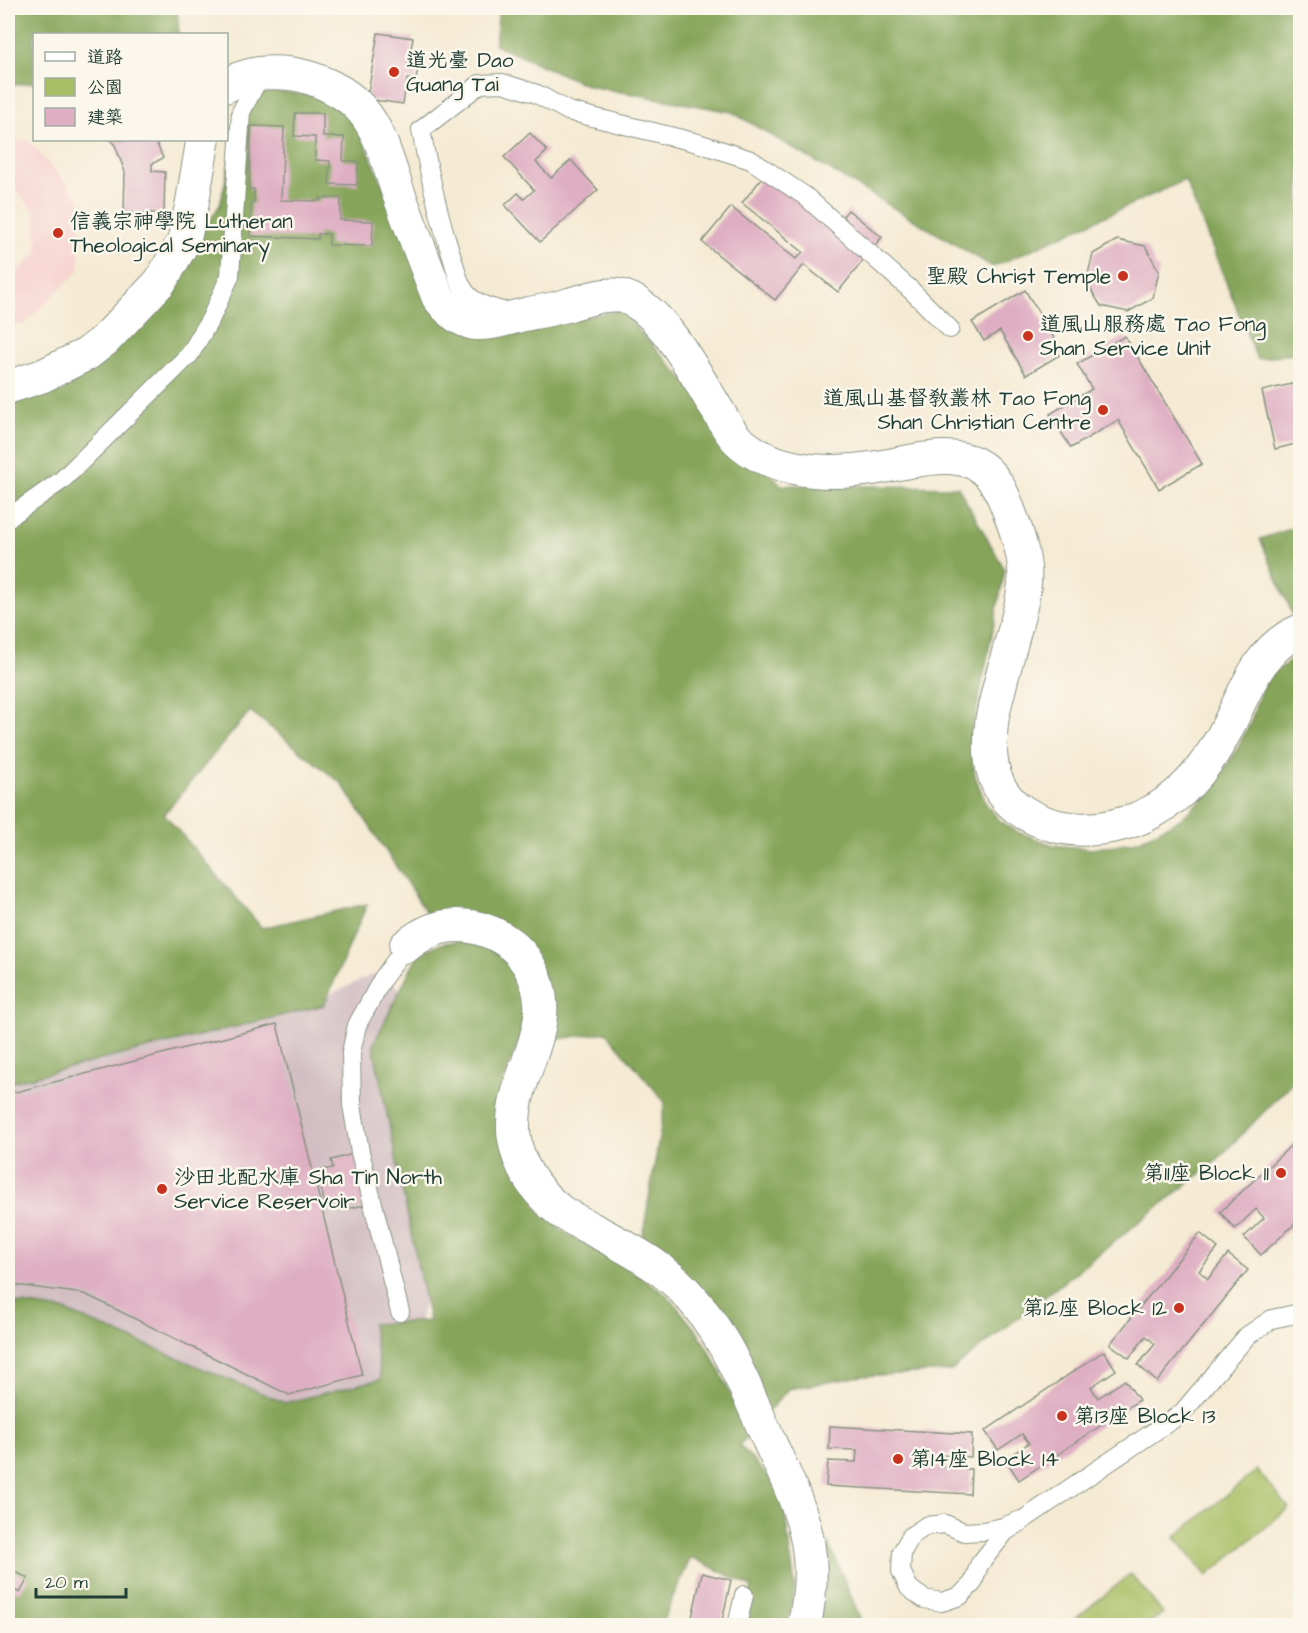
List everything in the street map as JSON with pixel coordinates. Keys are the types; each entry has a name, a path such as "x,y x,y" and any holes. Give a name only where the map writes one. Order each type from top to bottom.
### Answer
{"street":[{"path":"228,85 246,75 262,72 299,75 334,88 365,113 381,145 438,297 455,315 484,325 555,309 586,299 615,295 636,303 654,317 672,337 737,439 751,450 774,462 802,469 841,471 946,459 968,461 985,470 999,488 1015,525 1022,552 1025,579 992,719 990,737 992,772 1003,794 1022,812 1048,825 1078,830 1113,827 1149,815 1190,784 1211,756 1264,659 1283,640 1300,631"},
{"path":"8,387 42,376 87,354 105,340 160,282 183,241 192,204 202,141"},
{"path":"406,946 427,931 452,925 465,926 498,935 522,955 530,967 541,994 542,1006 537,1039 519,1086 514,1110 514,1135 524,1168 541,1194 561,1212 651,1263 670,1277 702,1311 722,1340 741,1378 801,1517 808,1543 811,1570 810,1599 804,1626"}],"lane":[{"path":"8,518 62,480 190,354 211,318 230,276 241,112 262,72"},
{"path":"526,314 510,313 485,306 466,293 460,284 430,180 421,130 480,84 503,83 537,94 568,111 698,143 751,160 805,196 950,328"},
{"path":"400,1312 360,1152 352,1105 351,1053 357,1025 383,978 406,946"},
{"path":"1022,1520 983,1531 964,1532 945,1524 926,1526 911,1536 902,1552 901,1571 909,1588 924,1599 942,1602 960,1596 973,1583 979,1565 1005,1532 1182,1413 1247,1336 1272,1319 1300,1312"},
{"path":"737,1626 744,1595"}],"shaded area":[{"name":"信義宗神學院 Lutheran Theological Seminary","path":"8,140 28,140 81,200 79,270 23,325 8,324 8,281 37,253 36,213 8,183"},
{"name":"沙田北配水庫 Sha Tin North Service Reservoir","path":"8,894 311,1003 374,974 392,981 488,1088 416,1331 428,1380 301,1452 63,1310 8,1302"}],"green space":[{"path":"8,8 177,8 179,33 33,33 33,82 8,86"},
{"path":"499,8 1300,8 1300,353 1257,359 1185,180 993,267 732,112 589,86 495,45"},
{"path":"255,89 328,97 354,118 431,297 490,335 620,310 781,485 958,487 1005,570 970,742 975,776 986,804 1000,821 1017,832 1053,845 1092,849 1138,841 1181,819 1199,802 1233,756 1250,724 1261,690 1274,672 1294,659 1300,658 1300,1075 1215,1162 951,1371 862,1376 788,1389 767,1413 642,1240 665,1102 606,1032 546,1041 544,976 428,915 342,784 250,711 164,814 262,928 367,904 324,1005 8,1083 8,401 171,280 220,205 241,112"},
{"path":"1300,526 1300,621 1296,622 1260,539"},
{"path":"464,941 491,949 510,964 525,997 524,1026 504,1081 499,1109 561,1230 642,1277 669,1297 699,1334 717,1365 749,1434 739,1445 782,1492 795,1588 788,1625 741,1625 752,1587 691,1557 661,1625 8,1626 8,1302 63,1310 285,1403 381,1379 372,1324 429,1321 373,1045 416,958 438,945"},
{"path":"1257,1470 1289,1508 1207,1576 1175,1537"},
{"path":"829,1544 863,1625 820,1625"},
{"path":"1131,1574 1163,1613 1147,1625 1067,1625"}],"building":[{"name":"道光臺 Dao Guang Tai","path":"378,33 413,38 408,65 418,66 416,80 407,79 403,104 367,99"},
{"path":"295,113 323,113 323,137 344,137 343,161 358,161 357,185 329,184 330,161 315,160 315,137 294,136"},
{"path":"251,126 284,127 281,200 320,201 320,198 341,198 340,220 373,221 372,246 329,245 329,234 318,234 318,239 250,236 251,203 254,203 254,189 249,189"},
{"path":"530,133 547,151 536,162 551,178 571,160 598,190 540,242 505,205 518,193 524,199 534,190 504,157"},
{"path":"111,141 155,141 163,158 152,164 152,171 165,172 164,213 124,213 125,172 115,145"},
{"path":"766,173 834,227 848,210 882,237 838,292 804,265 775,300 702,242 731,207 796,259 803,252 742,203"},
{"name":"聖殿 Christ Temple","path":"1117,240 1145,246 1159,271 1153,298 1128,312 1101,306 1086,282 1093,254"},
{"name":"道風山服務處 Tao Fong Shan Service Unit","path":"1025,290 1063,353 1026,375 1000,331 984,341 972,322"},
{"path":"1125,336 1202,464 1159,489 1118,420 1071,448 1050,414 1092,389 1077,364"},
{"path":"1300,382 1300,443 1275,449 1262,391"},
{"name":"沙田北配水庫 Sha Tin North Service Reservoir","path":"277,1024 362,1375 289,1395 85,1294 8,1284 8,1094"},
{"name":"第11座 Block 11","path":"1300,1137 1300,1219 1261,1255 1244,1237 1264,1218 1256,1209 1235,1229 1220,1212"},
{"path":"353,1154 365,1205 341,1210 339,1201 325,1205 317,1171 333,1168 331,1160"},
{"name":"第12座 Block 12","path":"1200,1233 1218,1248 1199,1271 1208,1279 1228,1254 1248,1270 1157,1382 1138,1365 1155,1344 1146,1336 1129,1358 1110,1344"},
{"name":"第13座 Block 13","path":"1104,1351 1116,1370 1091,1387 1098,1398 1125,1380 1139,1400 1019,1480 1005,1459 1029,1443 1022,1434 998,1450 985,1431"},
{"name":"第14座 Block 14","path":"830,1426 972,1434 971,1457 940,1455 939,1467 971,1469 970,1494 826,1486 828,1461 856,1462 857,1450 829,1449"},
{"path":"9,1569 28,1578 20,1593 8,1587"},
{"path":"702,1573 731,1580 721,1626 690,1626"}],"place":[{"name":"道光臺 Dao Guang Tai","path":"394,72"},
{"name":"信義宗神學院 Lutheran Theological Seminary","path":"58,233"},
{"name":"聖殿 Christ Temple","path":"1123,276"},
{"name":"道風山服務處 Tao Fong Shan Service Unit","path":"1028,336"},
{"name":"道風山基督教叢林 Tao Fong Shan Christian Centre","path":"1103,410"},
{"name":"第11座 Block 11","path":"1281,1173"},
{"name":"沙田北配水庫 Sha Tin North Service Reservoir","path":"162,1189"},
{"name":"第12座 Block 12","path":"1179,1308"},
{"name":"第13座 Block 13","path":"1062,1416"},
{"name":"第14座 Block 14","path":"898,1459"}]}
